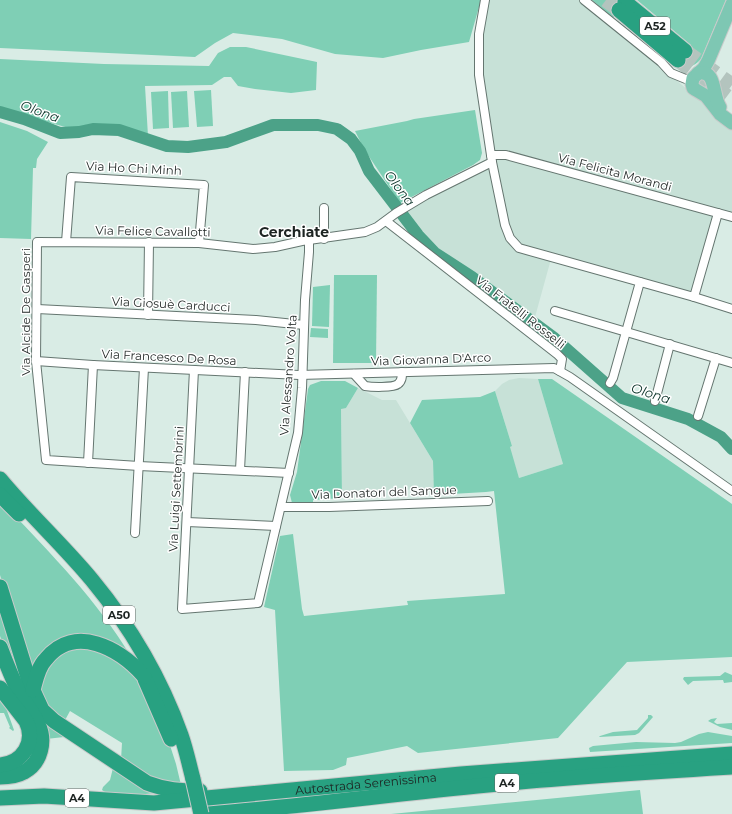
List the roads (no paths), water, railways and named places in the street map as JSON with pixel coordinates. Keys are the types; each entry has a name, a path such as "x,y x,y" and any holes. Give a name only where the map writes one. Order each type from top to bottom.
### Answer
{"highway":[{"name":"A52","path":"622,6 681,56"},
{"name":"A50","path":"0,479 92,580 131,633 154,672 173,715 181,736 188,779 201,814"},
{"path":"0,495 53,550 95,600 127,644 144,676 188,779 191,814"},
{"path":"0,587 36,699 42,710 54,721 147,783 159,788 173,790 251,793"},
{"path":"33,690 38,672 46,658 57,648 72,642 91,642 110,648 132,664 144,676"},
{"path":"0,647 14,683 38,724 42,736 38,758 28,769 18,774 0,778"},
{"path":"0,688 26,721 30,737 28,747 23,755 14,761 0,765"},
{"name":"Autostrada Serenissima","path":"0,798 44,796 154,803 454,775 732,754"},
{"name":"Autostrada Serenissima","path":"209,814 283,808 489,785 626,773 732,767"},
{"path":"249,814 283,808"}],"main road":[{"path":"696,81 706,65 719,38 732,4"},
{"path":"696,81 702,93 711,89 712,67 719,38"},
{"path":"696,81 704,73 710,76 718,103 724,111 732,117"},
{"path":"696,81 720,114 732,123"}],"street":[{"path":"485,0 479,34 479,75 491,159 505,225 510,238 519,248 732,309"},
{"path":"584,0 661,62 696,81"},
{"name":"Via Felicita Morandi","path":"491,159 506,155 732,217"},
{"name":"Via Felice Cavallotti","path":"37,242 199,243 225,245 246,249 268,248 309,240 365,232 377,227 411,204 491,159"},
{"name":"Via Ho Chi Minh","path":"66,242 71,177 204,185 199,243"},
{"path":"324,208 324,239"},
{"path":"694,297 718,213"},
{"name":"Via Fratelli Rosselli","path":"386,221 557,354 562,359 560,371"},
{"name":"Via Alessandro Volta","path":"258,603 298,433 309,240"},
{"name":"Via Alcide De Gasperi","path":"37,242 36,361 46,460 289,473"},
{"path":"148,315 149,242"},
{"path":"610,383 613,378 640,282"},
{"name":"Via Giosuè Carducci","path":"37,309 256,320 304,325"},
{"path":"555,311 732,363"},
{"path":"655,401 670,344"},
{"path":"698,416 716,358"},
{"name":"Via Francesco De Rosa","path":"36,361 144,368 302,375"},
{"path":"88,463 93,365"},
{"name":"Via Giovanna D'Arco","path":"302,375 549,367 560,371"},
{"path":"135,532 144,368"},
{"name":"Via Luigi Settembrini","path":"194,370 182,609 258,603"},
{"path":"560,371 732,491"},
{"path":"240,470 245,372"},
{"path":"354,374 366,386 394,386 398,384 401,379 402,372"},
{"name":"Via Donatori del Sangue","path":"281,507 488,501"},
{"path":"187,522 276,526"}],"waterway":[{"name":"Olona","path":"0,112 24,119 60,133 79,132 93,129 119,130 167,146 188,147 226,142 273,125 318,125 337,129 351,139 360,151 369,171 418,235 435,253 472,277 553,337 622,398 688,419 721,437 732,449"}],"tunnel":[{"path":"606,0 619,10"},
{"path":"685,51 732,85"},
{"path":"678,60 732,100"}],"district":[{"name":"Cerchiate","path":"294,232"}]}
